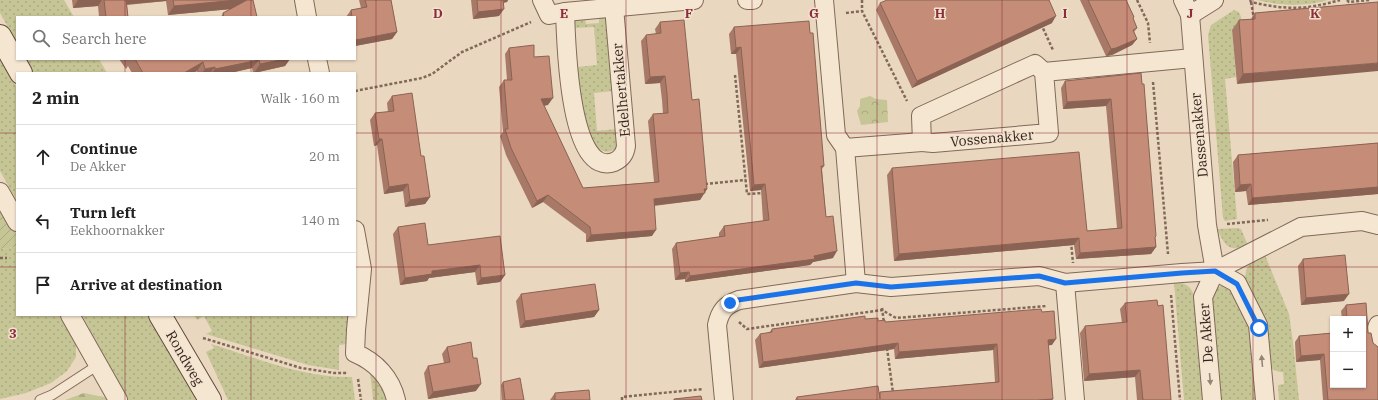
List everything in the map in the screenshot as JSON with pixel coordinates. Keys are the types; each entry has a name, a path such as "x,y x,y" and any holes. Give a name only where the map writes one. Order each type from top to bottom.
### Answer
{"main road":[{"path":"0,36 20,72"},
{"name":"Rondweg","path":"161,316 210,400"}],"street":[{"path":"304,0 308,16"},
{"path":"552,9 614,7 694,0"},
{"path":"747,0 753,0"},
{"path":"1186,7 1214,0"},
{"name":"Edelhertakker","path":"552,9 570,85 576,124 585,145 592,156 604,163 611,163 622,157 625,153 626,146 614,7"},
{"path":"825,7 836,135 845,148 856,283"},
{"name":"Dassenakker","path":"1186,7 1193,58 1207,225 1215,271"},
{"path":"922,142 921,116 1035,64 1051,71 1193,58"},
{"path":"317,60 320,72"},
{"name":"Vossenakker","path":"845,148 922,142 933,143 1049,133 1051,71"},
{"path":"0,192 16,220"},
{"path":"723,393 717,325 719,316 724,308 730,303 738,300 856,283 891,287 1039,276 1070,283 1215,271 1301,226 1362,221 1378,225"},
{"path":"356,236 362,269 355,353 367,359 387,378 392,387 396,400"},
{"path":"1215,271 1237,284 1258,325 1265,400"},
{"name":"De Akker","path":"1212,400 1203,297 1215,271"},
{"path":"1070,283 1067,304 1075,400"},
{"path":"71,316 118,400"},
{"path":"1378,326 1378,344"}],"lane":[{"path":"40,400 52,395 98,365"}],"path":[{"path":"862,0 862,11 909,107 921,116"},
{"path":"1138,0 1148,23 1152,61 1180,400"},
{"path":"1260,19 1253,19 1251,1 1271,6 1293,8 1313,7 1340,0"},
{"path":"1350,6 1348,1 1370,0"},
{"path":"825,7 862,11"},
{"path":"356,91 422,78 432,74 462,52 552,9"},
{"path":"1039,21 1055,55 1051,71"},
{"path":"735,75 748,194 771,192"},
{"path":"700,184 746,180"},
{"path":"1207,225 1289,218 1301,226"},
{"path":"1070,283 1071,235"},
{"path":"0,258 7,258"},
{"path":"878,286 884,325"},
{"path":"724,308 747,329 882,310 896,318 1067,304"},
{"path":"203,338 301,368 334,373 352,372"},
{"path":"887,347 894,400"},
{"path":"357,372 361,400"},
{"path":"622,400 622,397 723,393"}],"green space":[{"path":"0,0 64,0 73,16 16,16 16,41 0,13"},
{"path":"1257,0 1328,0 1310,4 1293,5 1275,4"},
{"path":"1234,10 1239,12 1242,29 1232,30 1236,77 1225,79 1237,219 1225,221 1223,218 1208,35 1211,25"},
{"path":"607,16 613,91 594,93 597,131 617,129 618,145 613,150 607,152 596,146 587,131 582,116 580,100 577,67 597,65 594,27 574,28 573,19 585,18 586,24 599,23 599,17"},
{"path":"0,58 16,86 16,199 0,171"},
{"path":"27,60 100,60 106,72 33,72"},
{"path":"870,96 876,99 887,100 888,122 861,125 857,111 860,106 860,99"},
{"path":"0,202 16,228 16,247 0,249"},
{"path":"1217,229 1241,229 1247,245 1231,248 1222,239"},
{"path":"16,247 16,316 68,316 76,331 76,357 67,371 51,383 26,393 0,399 0,249"},
{"path":"1265,255 1289,314 1299,400 1279,400 1278,385 1284,384 1283,372 1275,370 1269,365 1245,280 1250,263"},
{"path":"1174,282 1183,283 1188,286 1196,300 1205,400 1184,400"},
{"path":"1221,286 1230,288 1250,324 1259,400 1217,400 1211,292"},
{"path":"83,316 148,316 196,400 128,400"},
{"path":"195,316 204,316 197,320"},
{"path":"204,316 352,316 348,344 339,345 339,370 308,365 206,334 212,331"},
{"path":"211,344 298,371 352,377 355,400 228,400 206,352 214,348"},
{"path":"370,371 384,385 391,400 373,400"},
{"path":"84,393 108,398 110,400 65,400"}],"building":[{"path":"104,0 126,0 128,16 106,16"},
{"path":"173,0 237,0 174,6"},
{"path":"247,0 253,0 257,16 224,16 223,13"},
{"path":"365,0 391,0 397,32 356,40 356,16 352,16 351,10 367,7"},
{"path":"477,0 503,0 504,9 478,12"},
{"path":"887,0 1049,0 1056,16 917,81 880,3"},
{"path":"1088,0 1126,0 1134,17 1133,18 1137,28 1133,30 1137,39 1111,49"},
{"path":"1378,2 1378,63 1243,74 1239,20 1255,19 1255,13"},
{"path":"684,20 692,100 699,99 707,189 704,189 705,193 654,199 656,230 591,235 590,227 548,195 537,201 511,148 505,129 508,129 504,80 512,80 509,48 534,45 534,57 549,56 553,98 541,99 583,188 659,182 653,114 668,113 667,93 665,76 650,77 646,35 661,33 660,22"},
{"path":"809,21 810,33 813,33 824,166 821,166 826,217 833,216 837,251 814,256 815,259 690,276 689,272 680,273 676,243 725,236 724,226 769,220 765,184 754,185 741,47 736,48 734,27"},
{"path":"136,60 259,60 215,69 215,67 205,69 203,62 186,72 142,72"},
{"path":"259,60 280,60 260,64"},
{"path":"1141,73 1142,84 1144,84 1156,247 1080,253 1079,238 899,254 892,168 1079,152 1087,231 1122,228 1111,99 1067,102 1065,81"},
{"path":"412,93 421,156 424,156 430,197 410,200 408,184 389,187 382,139 379,139 375,113 394,111 392,96"},
{"path":"1378,143 1378,187 1252,198 1251,184 1240,185 1238,155"},
{"path":"425,223 428,245 500,236 505,275 481,278 480,265 432,271 432,274 405,278 398,227"},
{"path":"1345,255 1349,294 1306,298 1303,259"},
{"path":"595,284 599,310 525,321 521,294"},
{"path":"1157,300 1158,306 1163,305 1171,400 1143,400 1140,370 1089,374 1085,326 1127,322 1125,303"},
{"path":"1366,303 1368,333 1371,333 1373,343 1378,347 1378,400 1328,400 1324,354 1301,356 1299,336 1330,333 1330,388 1366,388 1366,316 1347,316 1346,305"},
{"path":"1041,309 1042,312 1054,311 1056,339 1048,340 1053,399 797,400 797,397 878,386 880,399 880,392 999,382 997,344 899,352 898,343 763,362 760,334 772,332 772,329 865,316 865,319 878,318 878,321 885,320 885,322"},
{"path":"471,342 473,358 477,358 481,384 433,392 428,366 450,362 447,347"},
{"path":"520,378 524,400 505,400 503,382"},
{"path":"589,390 590,400 555,400 555,393"},
{"path":"701,396 702,400 674,400 674,399"}],"route":[{"path":"730,303 738,300 856,283 891,287 1039,276 1065,283 1215,271 1237,284 1259,328"}]}
